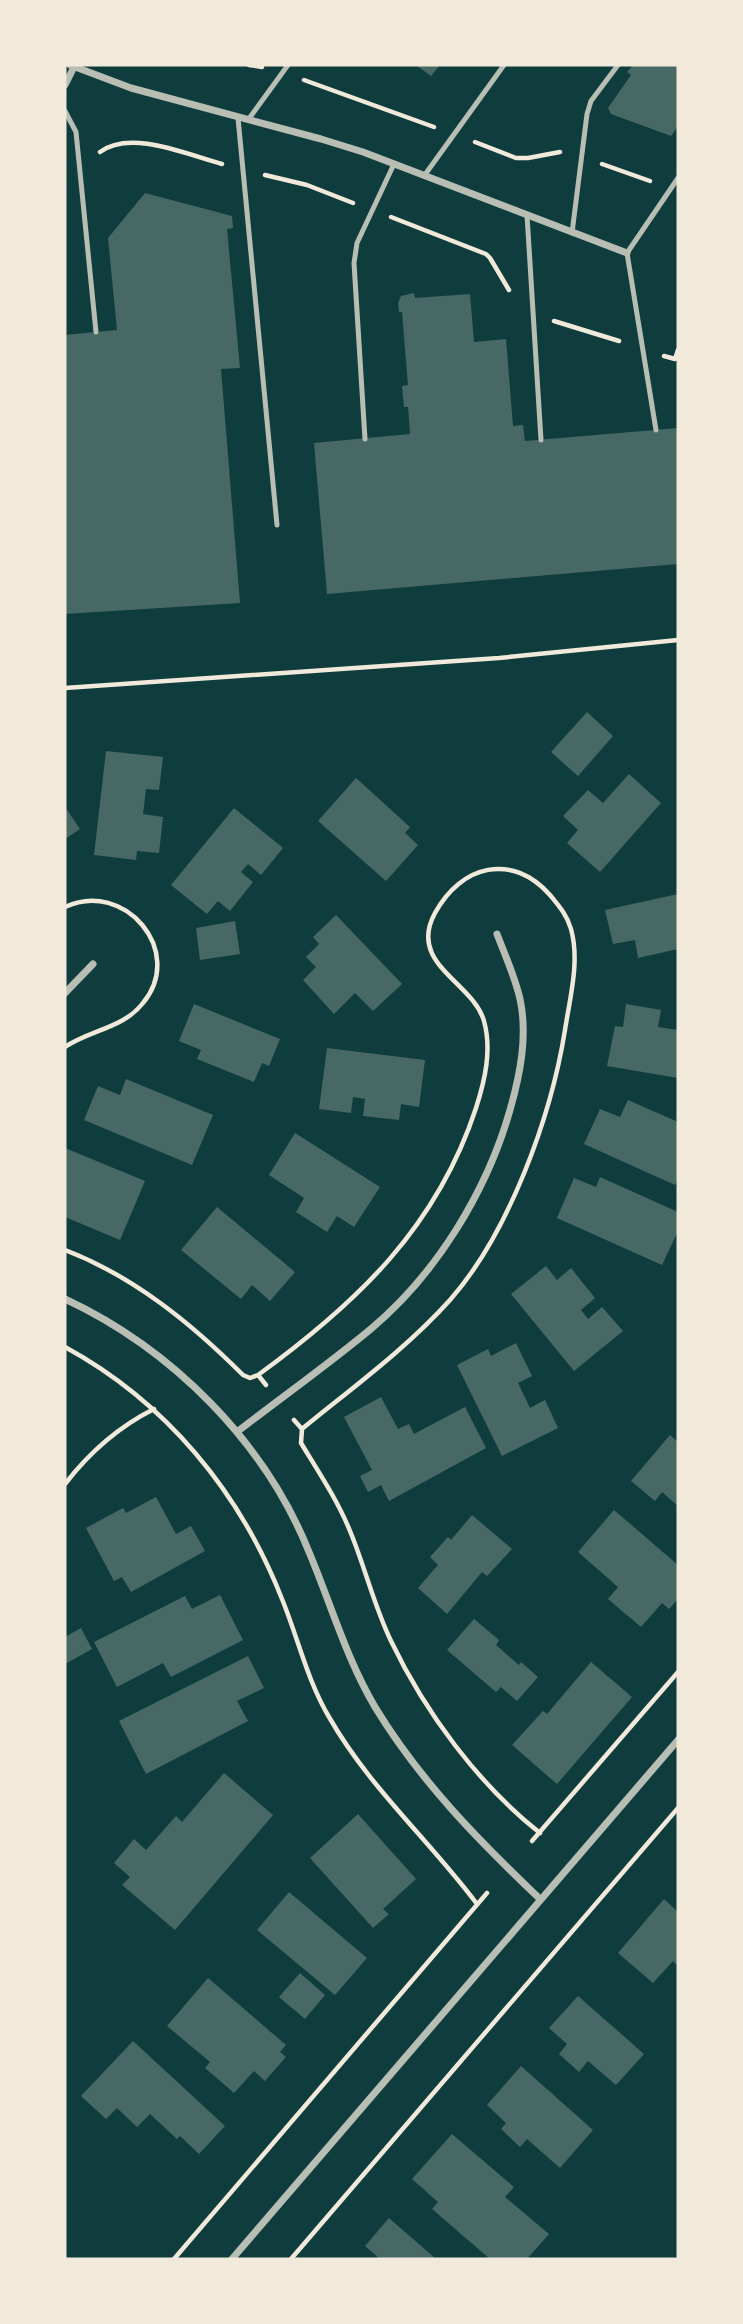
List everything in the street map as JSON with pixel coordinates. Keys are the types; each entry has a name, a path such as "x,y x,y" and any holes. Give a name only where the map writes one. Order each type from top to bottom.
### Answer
{"street":[{"path":"65,85 72,66 131,88 321,139 627,253"},
{"path":"237,1433 373,1327 399,1301 444,1247 482,1181 502,1136 522,1061 520,1000 497,934"},
{"path":"65,993 93,964"},
{"path":"65,1299 108,1322 159,1357 201,1394 237,1433 272,1480 292,1513 354,1668 395,1738 444,1803 540,1899"},
{"path":"232,2259 678,1740"}],"lane":[{"path":"248,120 289,65"},
{"path":"424,176 504,65"},
{"path":"572,233 587,114 591,101 618,65"},
{"path":"65,111 76,132 96,332"},
{"path":"238,118 277,524"},
{"path":"365,439 354,263 357,243 394,164"},
{"path":"656,430 627,253 678,178"},
{"path":"527,215 541,440"}],"path":[{"path":"65,688 499,658 678,640"},
{"path":"65,1250 136,1286 173,1313 243,1375 250,1378 258,1375 323,1325 383,1269 433,1201 454,1166 481,1092 489,1052 484,1018 469,995 438,965 431,950 429,933 433,916 461,882 490,868 523,874 540,884 565,912 574,944 572,986 562,1050 554,1085 516,1193 484,1252 451,1298 408,1342 302,1429 300,1443 349,1528 390,1640 410,1676 479,1776 516,1814 540,1833"},
{"path":"65,907 75,902 92,900 108,902 122,908 144,926 153,941 157,971 154,986 133,1015 65,1047"},
{"path":"65,1347 108,1372 154,1409 219,1480 260,1547 312,1682 328,1716 390,1803 451,1869 477,1904"},
{"path":"258,1375 266,1385"},
{"path":"65,1484 104,1441 131,1420 154,1409"},
{"path":"294,1420 302,1429"},
{"path":"532,1841 678,1672"},
{"path":"291,2259 678,1808"},
{"path":"174,2259 486,1893"}],"building":[{"path":"416,65 440,65 431,76"},
{"path":"633,65 678,65 678,126 671,136 611,114 608,108 631,75 627,72"},
{"path":"145,193 232,216 233,228 227,229 240,368 221,369 240,603 65,614 65,335 117,330 108,238"},
{"path":"414,293 415,298 470,294 474,342 506,339 513,426 523,425 525,441 678,428 678,564 327,594 314,443 410,434 408,407 404,407 402,386 408,385 402,312 399,312 398,303 401,296"},
{"path":"587,712 613,736 578,776 551,752"},
{"path":"106,751 163,757 159,790 146,789 143,814 163,817 159,853 137,851 136,860 94,855"},
{"path":"629,774 661,803 600,872 567,843 578,830 563,816 588,790 603,803"},
{"path":"356,778 410,827 405,833 418,845 386,881 318,821"},
{"path":"65,807 80,829 65,839"},
{"path":"234,808 283,848 261,875 248,864 241,872 253,882 230,911 218,901 207,914 171,885"},
{"path":"678,894 678,949 638,958 635,940 613,944 605,910"},
{"path":"336,915 402,984 373,1011 355,993 334,1014 303,980 316,967 306,957 319,944 313,937"},
{"path":"235,921 240,954 200,960 196,928"},
{"path":"194,1004 280,1039 269,1066 262,1063 254,1082 197,1059 201,1050 179,1041"},
{"path":"626,1004 661,1010 658,1027 678,1030 678,1078 607,1066 615,1026 623,1027"},
{"path":"327,1048 425,1060 419,1107 401,1104 399,1120 363,1116 365,1099 353,1097 351,1113 319,1109"},
{"path":"126,1079 213,1115 192,1165 84,1120 98,1086 120,1095"},
{"path":"628,1100 678,1122 678,1179 675,1185 584,1144 600,1109 620,1117"},
{"path":"295,1133 380,1187 354,1227 337,1216 327,1232 296,1212 304,1198 269,1175"},
{"path":"65,1148 145,1181 120,1240 65,1217"},
{"path":"600,1177 678,1212 678,1231 662,1265 557,1218 574,1178 596,1187"},
{"path":"217,1207 295,1272 270,1301 252,1285 241,1299 181,1250"},
{"path":"546,1266 557,1280 571,1268 595,1298 581,1310 588,1319 602,1307 623,1331 574,1371 511,1294"},
{"path":"516,1343 532,1376 518,1383 530,1408 545,1400 558,1428 502,1456 457,1365 488,1349 491,1356"},
{"path":"381,1397 398,1429 409,1424 414,1434 465,1407 486,1448 389,1501 381,1485 368,1492 360,1476 372,1470 344,1417"},
{"path":"670,1435 678,1442 678,1506 662,1492 655,1501 631,1481"},
{"path":"156,1497 176,1534 191,1526 205,1551 131,1592 122,1577 114,1581 86,1528 123,1508 126,1513"},
{"path":"614,1510 678,1565 678,1599 669,1609 662,1603 641,1627 608,1599 618,1587 578,1552"},
{"path":"472,1515 512,1549 487,1576 482,1572 447,1614 418,1588 438,1565 430,1557 448,1537 451,1540"},
{"path":"220,1595 243,1640 171,1677 163,1663 117,1687 94,1642 185,1596 192,1609"},
{"path":"474,1619 499,1640 496,1645 538,1677 517,1701 501,1687 496,1692 447,1650"},
{"path":"81,1628 92,1649 65,1664 65,1637"},
{"path":"248,1656 264,1688 237,1701 248,1721 146,1774 119,1721"},
{"path":"591,1662 632,1697 557,1784 512,1745 543,1711 547,1714"},
{"path":"224,1773 273,1815 175,1930 122,1885 130,1877 114,1863 134,1839 146,1850 176,1816 182,1822"},
{"path":"358,1814 416,1879 383,1909 389,1914 373,1928 310,1858"},
{"path":"289,1892 367,1958 335,1995 257,1930"},
{"path":"664,1899 678,1912 678,1966 673,1961 653,1983 618,1953"},
{"path":"300,1973 325,1995 305,2019 279,1997"},
{"path":"208,1978 286,2045 280,2052 286,2057 265,2081 254,2071 234,2093 205,2068 210,2062 167,2026"},
{"path":"578,1996 644,2054 616,2085 588,2061 579,2072 559,2054 567,2044 549,2028"},
{"path":"133,2041 225,2126 199,2154 180,2136 177,2139 150,2114 137,2127 117,2108 106,2119 81,2096"},
{"path":"521,2066 593,2130 560,2168 527,2139 520,2147 501,2129 506,2123 487,2105"},
{"path":"452,2134 514,2187 505,2197 549,2234 527,2259 490,2259 432,2209 438,2202 412,2179"},
{"path":"389,2218 436,2259 380,2259 365,2246"}]}
